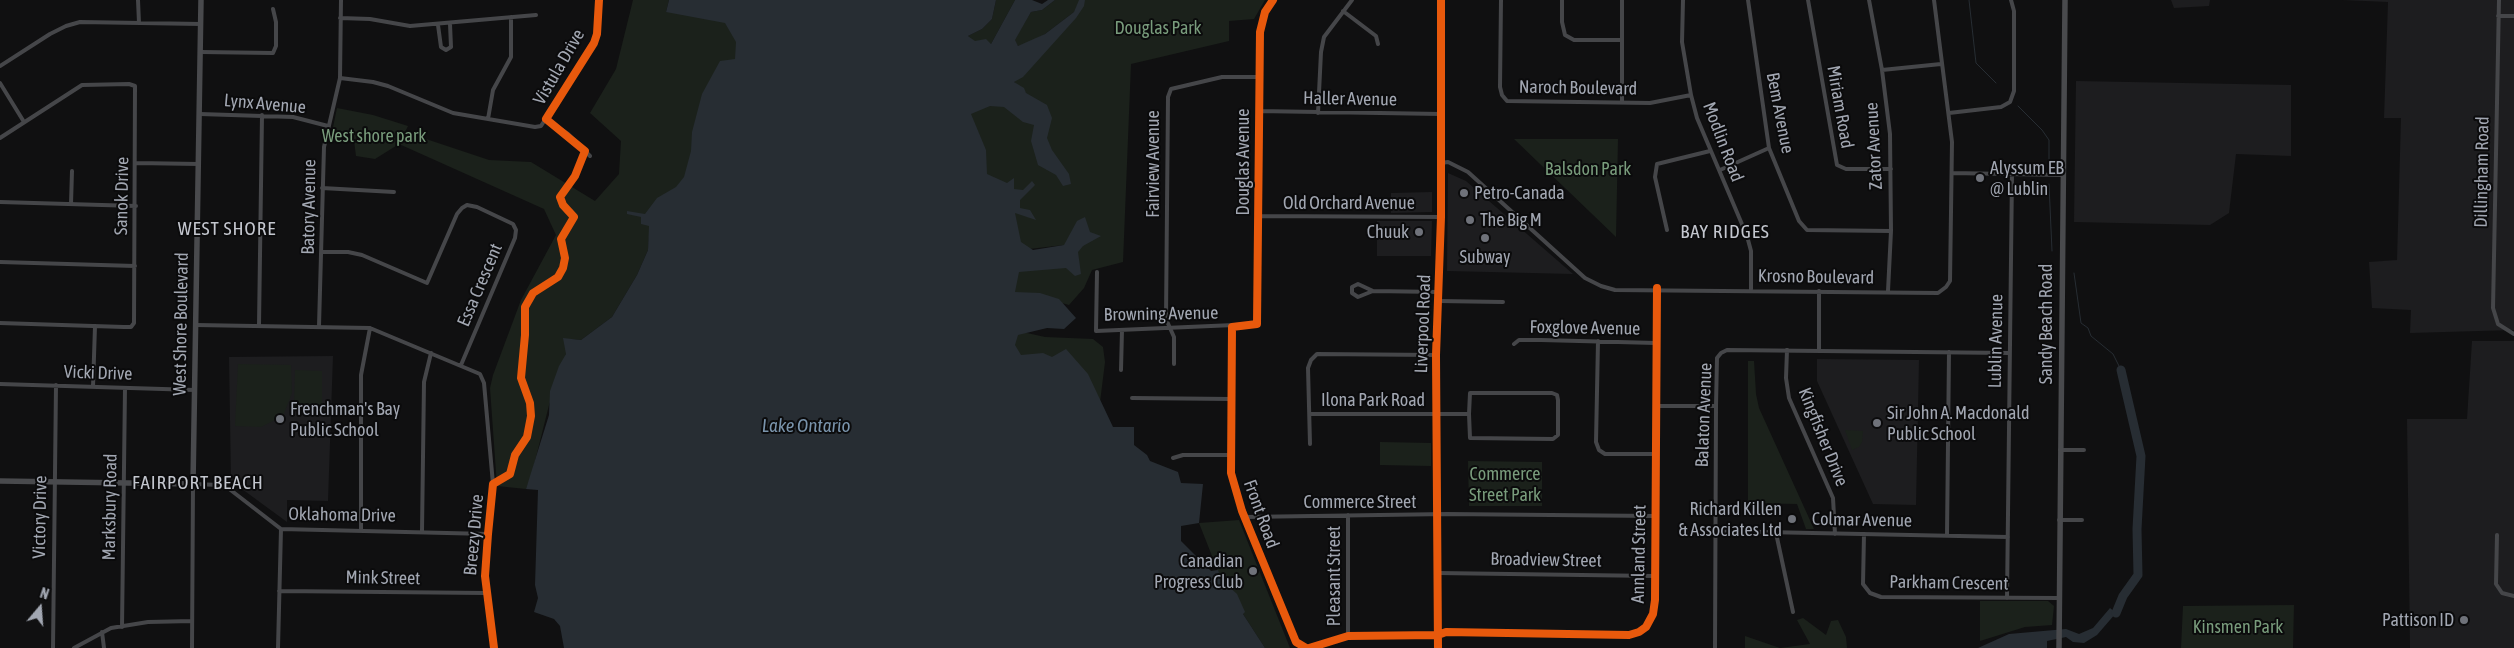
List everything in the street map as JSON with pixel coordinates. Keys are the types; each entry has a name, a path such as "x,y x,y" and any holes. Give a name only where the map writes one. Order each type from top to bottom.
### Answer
{"street":[{"path":"138,0 139,23"},
{"name":"West Shore Boulevard","path":"192,648 201,0"},
{"name":"Batory Avenue","path":"319,326 324,147 340,78 340,0"},
{"name":"Vistula Drive","path":"340,78 372,82 453,113 535,127 541,126 594,42 597,34 599,0"},
{"name":"Douglas Avenue","path":"1253,325 1257,324 1258,77 1261,22 1273,0"},
{"path":"1318,113 1320,52 1324,37 1352,0"},
{"name":"Liverpool Road","path":"1438,648 1436,355 1441,217 1441,0"},
{"name":"Naroch Boulevard","path":"1501,0 1500,87 1502,95 1508,101 1650,103 1691,95"},
{"path":"1562,0 1564,35 1574,40 1622,40"},
{"path":"1622,0 1622,102"},
{"name":"Modlin Road","path":"1683,0 1682,42 1691,95 1697,118 1710,151 1720,170 1747,236 1751,251 1751,289"},
{"name":"Bem Avenue","path":"1750,0 1769,148 1799,221 1807,230 1891,231"},
{"name":"Miriam Road","path":"1808,0 1837,165 1846,169 1891,169"},
{"name":"Zator Avenue","path":"1869,0 1882,70 1891,169 1891,231 1888,291"},
{"name":"Krosno Boulevard","path":"1441,163 1448,162 1468,172 1585,278 1615,290 1657,288 1938,293 1946,287 1950,280 1952,142 1934,0"},
{"path":"1948,113 2001,107 2010,102 2014,90 2014,11 2011,0"},
{"name":"Sandy Beach Road","path":"2058,648 2065,0"},
{"name":"Dillingham Road","path":"2498,0 2493,308 2498,324 2514,334"},
{"path":"201,52 273,53 276,46 276,22 273,9"},
{"path":"1343,11 1376,36 1378,44"},
{"path":"340,18 370,19 410,26 536,15"},
{"path":"2498,16 2514,16"},
{"path":"488,119 492,90 511,57 511,17"},
{"path":"0,66 66,26 80,22 201,24"},
{"path":"438,25 441,47 446,50 451,47 450,24"},
{"path":"1882,70 1942,64"},
{"name":"Fairview Avenue","path":"1171,328 1166,319 1168,97 1171,89 1222,76 1258,77"},
{"path":"0,83 24,122"},
{"name":"Sanok Drive","path":"0,138 82,85 130,84 135,86 137,93 134,323 131,327 0,323"},
{"name":"Haller Avenue","path":"1258,112 1442,114"},
{"name":"Lynx Avenue","path":"200,114 293,117 328,126"},
{"path":"260,325 262,115"},
{"path":"546,119 568,134 590,156"},
{"path":"1720,170 1769,148"},
{"path":"1667,230 1655,177 1657,164 1710,151"},
{"path":"136,163 199,164"},
{"path":"71,204 72,170"},
{"path":"1952,172 2062,175"},
{"name":"Lublin Avenue","path":"2007,598 2012,174"},
{"path":"322,188 394,192"},
{"path":"0,202 136,206"},
{"name":"Essa Crescent","path":"321,252 348,252 362,256 427,283 457,214 462,208 467,205 476,207 513,224 516,230 515,238 461,366"},
{"name":"Old Orchard Avenue","path":"1258,216 1441,217"},
{"path":"0,262 135,266"},
{"name":"Browning Avenue","path":"1097,272 1096,331 1253,325"},
{"path":"1373,291 1358,284 1352,286 1352,293 1358,296 1373,291 1439,292"},
{"name":"Annland Street","path":"1298,644 1308,648 1348,636 1438,635 1446,632 1629,635 1639,632 1646,627 1653,614 1657,288"},
{"path":"1819,291 1819,351"},
{"path":"1439,301 1503,302"},
{"name":"Breezy Drive","path":"196,325 370,328 480,374 484,382 493,484 484,576 494,648"},
{"path":"93,387 95,326"},
{"name":"Front Road","path":"1232,327 1230,456 1233,484 1298,644"},
{"path":"361,531 361,375 370,328"},
{"path":"1171,328 1174,337 1174,364"},
{"path":"1122,330 1122,370"},
{"name":"Foxglove Avenue","path":"1514,344 1519,340 1656,343"},
{"path":"1598,342 1596,442 1599,450 1605,454 1655,454"},
{"name":"Balaton Avenue","path":"1715,648 1716,406 1717,358 1721,353 1727,350 1787,350 2010,353"},
{"name":"Kingfisher Drive","path":"1787,350 1786,378 1789,398 1833,498 1835,534"},
{"path":"1947,535 1949,352"},
{"path":"422,531 424,382 431,353"},
{"name":"Ilona Park Road","path":"1310,444 1308,368 1311,360 1317,354 1436,355"},
{"name":"Vicki Drive","path":"0,384 195,390"},
{"name":"Victory Drive","path":"53,648 56,386"},
{"name":"Marksbury Road","path":"122,627 125,388"},
{"path":"1470,393 1552,393 1557,395 1558,400 1558,435 1552,438 1470,438 1469,414 1470,393"},
{"path":"1132,398 1231,399"},
{"path":"1656,406 1716,406"},
{"name":"Ilona Park Road","path":"1310,414 1469,414"},
{"path":"2060,450 2084,450"},
{"path":"1173,458 1183,455 1230,456"},
{"name":"Oklahoma Drive","path":"0,481 220,485 228,488 281,530 422,531 488,534"},
{"name":"Commerce Street","path":"1245,517 1438,514 1655,516"},
{"name":"Pleasant Street","path":"1348,515 1348,636"},
{"path":"2059,520 2082,520"},
{"path":"278,648 281,530"},
{"name":"Colmar Avenue","path":"1715,531 2008,537"},
{"path":"1776,533 1793,612"},
{"name":"Parkham Crescent","path":"1864,534 1863,584 1870,593 1881,597 2058,598"},
{"path":"2497,535 2496,584 2502,593 2514,596"},
{"name":"Broadview Street","path":"1438,573 1654,576"},
{"name":"Mink Street","path":"279,590 486,593"},
{"path":"74,648 102,632 122,627 148,622 192,621"},
{"path":"102,632 104,648"}],"shaded area":[{"path":"2171,0 2210,0 2209,6 2174,8"},
{"path":"2342,0 2514,0 2514,330 2410,333 2411,310 2372,308 2369,262 2397,260 2401,118 2384,118 2388,2"},
{"path":"2076,81 2291,85 2291,156 2236,154 2229,213 2210,225 2074,222"},
{"path":"1448,173 1466,181 1573,274 1447,271"},
{"path":"1432,192 1432,212 1391,213 1391,193"},
{"path":"1377,221 1432,221 1431,256 1377,256"},
{"path":"2472,341 2514,341 2514,648 2410,648 2407,419 2467,419"},
{"name":"Frenchman's Bay Public School","path":"333,356 328,501 287,500 287,522 231,481 229,357"},
{"name":"Sir John A. Macdonald Public School","path":"1817,359 1919,360 1916,505 1873,504 1817,381"}],"green space":[{"name":"West shore park","path":"633,0 669,0 666,12 772,0 700,169 650,225 648,250 637,275 612,317 581,340 568,339 566,354 549,405 532,473 526,489 497,486 490,388 493,375 521,300 556,235 544,209 399,144 375,159 356,156 354,140 331,137 337,108 373,115 408,126 405,132 489,160 531,162 595,201 619,174 621,141 590,113 616,69"},
{"path":"996,0 1015,0 991,44 975,42 968,36 982,29 992,19"},
{"name":"Douglas Park","path":"1055,0 1265,0 1254,19 1229,21 1229,41 1131,64 1123,262 1092,270 1084,288 1069,305 1058,302 1018,303 1001,274 1064,245 1012,251 979,180 945,93 1026,93 1014,82 1074,12 1045,34 1025,45 1018,46 1014,40 1031,12 1042,10"},
{"name":"Balsdon Park","path":"1514,139 1618,139 1616,237"},
{"path":"1000,327 1045,337 1093,339 1103,347 1105,362 1100,402 1031,373"},
{"path":"1748,361 1754,361 1756,394 1759,408 1814,529 1806,529 1797,504 1748,503"},
{"path":"238,364 291,365 292,393 283,416 261,427 235,426"},
{"path":"295,370 322,371 322,409 294,408"},
{"path":"1845,430 1863,431 1862,442 1859,447 1852,450"},
{"path":"1380,442 1431,443 1431,466 1380,465"},
{"name":"Commerce Street Park","path":"1468,461 1542,462 1542,506 1469,506"},
{"path":"1239,520 1290,648 1265,648 1243,614 1229,587 1223,584 1199,523"},
{"path":"1980,601 2048,601 2054,606 2052,625 2025,627 1980,641"},
{"name":"Kinsmen Park","path":"2294,605 2293,648 2181,648 2183,606"},
{"path":"1803,618 1826,635 1831,621 1838,620 1846,637 1847,648 1780,648 1810,644 1797,620"},
{"path":"1745,636 1780,648 1745,648"}],"water":[{"name":"Lake Ontario","path":"669,0 996,0 992,19 982,29 968,36 975,41 986,39 991,44 1015,0 1032,0 1042,4 1048,0 1055,0 1042,10 1031,12 1015,40 1018,46 1045,34 1074,12 1079,0 1085,0 1084,6 1076,18 1023,77 1014,82 1024,88 1026,93 1047,105 1052,118 1047,138 1052,150 1069,174 1071,184 1063,186 1056,175 1038,165 1031,141 1034,125 1023,122 1004,107 990,106 971,114 986,150 987,174 1007,183 1014,178 1014,189 1023,190 1032,181 1035,185 1020,200 1020,208 1030,210 1036,220 1015,213 1021,242 1033,250 1064,245 1077,221 1085,217 1090,232 1101,236 1083,246 1078,252 1081,274 1075,276 1066,268 1019,272 1015,292 1040,293 1059,299 1076,318 1064,329 1047,328 1018,335 1015,345 1021,355 1043,353 1052,357 1066,349 1088,374 1113,427 1134,427 1134,445 1147,455 1150,461 1178,472 1181,483 1203,484 1199,523 1181,526 1181,541 1211,571 1218,570 1223,584 1225,583 1237,594 1245,612 1243,614 1265,648 564,648 560,626 554,619 534,612 538,598 535,585 538,490 526,489 549,415 550,391 559,366 566,354 563,338 581,340 612,317 637,275 648,250 649,226 641,224 641,217 627,214 627,211 645,214 657,198 676,187 684,177 691,151 692,132 702,94 720,61 735,59 736,42 725,23 666,12"},
{"path":"2110,608 2116,613 2097,635 2084,643 2073,642 2066,637 2047,641 2047,648 1978,648 2009,634 2066,629 2079,634 2093,628"}],"waterway":[{"path":"1969,0 1976,63 1996,83"},
{"path":"2018,106 2042,130 2049,140 2049,167"},
{"path":"2049,184 2052,251"},
{"path":"2074,273 2081,323 2088,328 2091,336 2113,354 2121,370"},
{"path":"2116,613 2123,596 2138,575 2137,529 2141,456 2121,370"}],"cycle path":[{"path":"494,648 485,576 488,534 493,484 510,474 515,455 527,437 531,416 530,403 521,378 525,335 525,307 533,293 558,277 563,268 565,258 561,239 574,217 563,205 560,197 575,176 585,151 546,119 594,43 597,34 599,0"},
{"path":"1273,0 1265,12 1260,32 1257,324 1232,327 1231,473 1242,511 1296,642 1306,648"},
{"path":"1438,648 1436,355 1441,217 1441,0"},
{"path":"1309,648 1348,636 1438,635 1446,632 1629,635 1639,632 1646,627 1653,614 1655,600 1657,288"}],"place":[{"name":"Alyssum EB @ Lublin","path":"1980,178"},
{"name":"Petro-Canada","path":"1464,193"},
{"name":"The Big M","path":"1470,220"},
{"name":"Chuuk","path":"1419,232"},
{"name":"Subway","path":"1485,238"},
{"name":"Frenchman's Bay Public School","path":"280,419"},
{"name":"Sir John A. Macdonald Public School","path":"1877,423"},
{"name":"Richard Killen & Associates Ltd","path":"1792,519"},
{"name":"Canadian Progress Club","path":"1253,571"},
{"name":"Pattison ID","path":"2464,620"}],"district":[{"name":"WEST SHORE","path":"227,229"},
{"name":"BAY RIDGES","path":"1725,232"},
{"name":"FAIRPORT BEACH","path":"198,483"}]}
